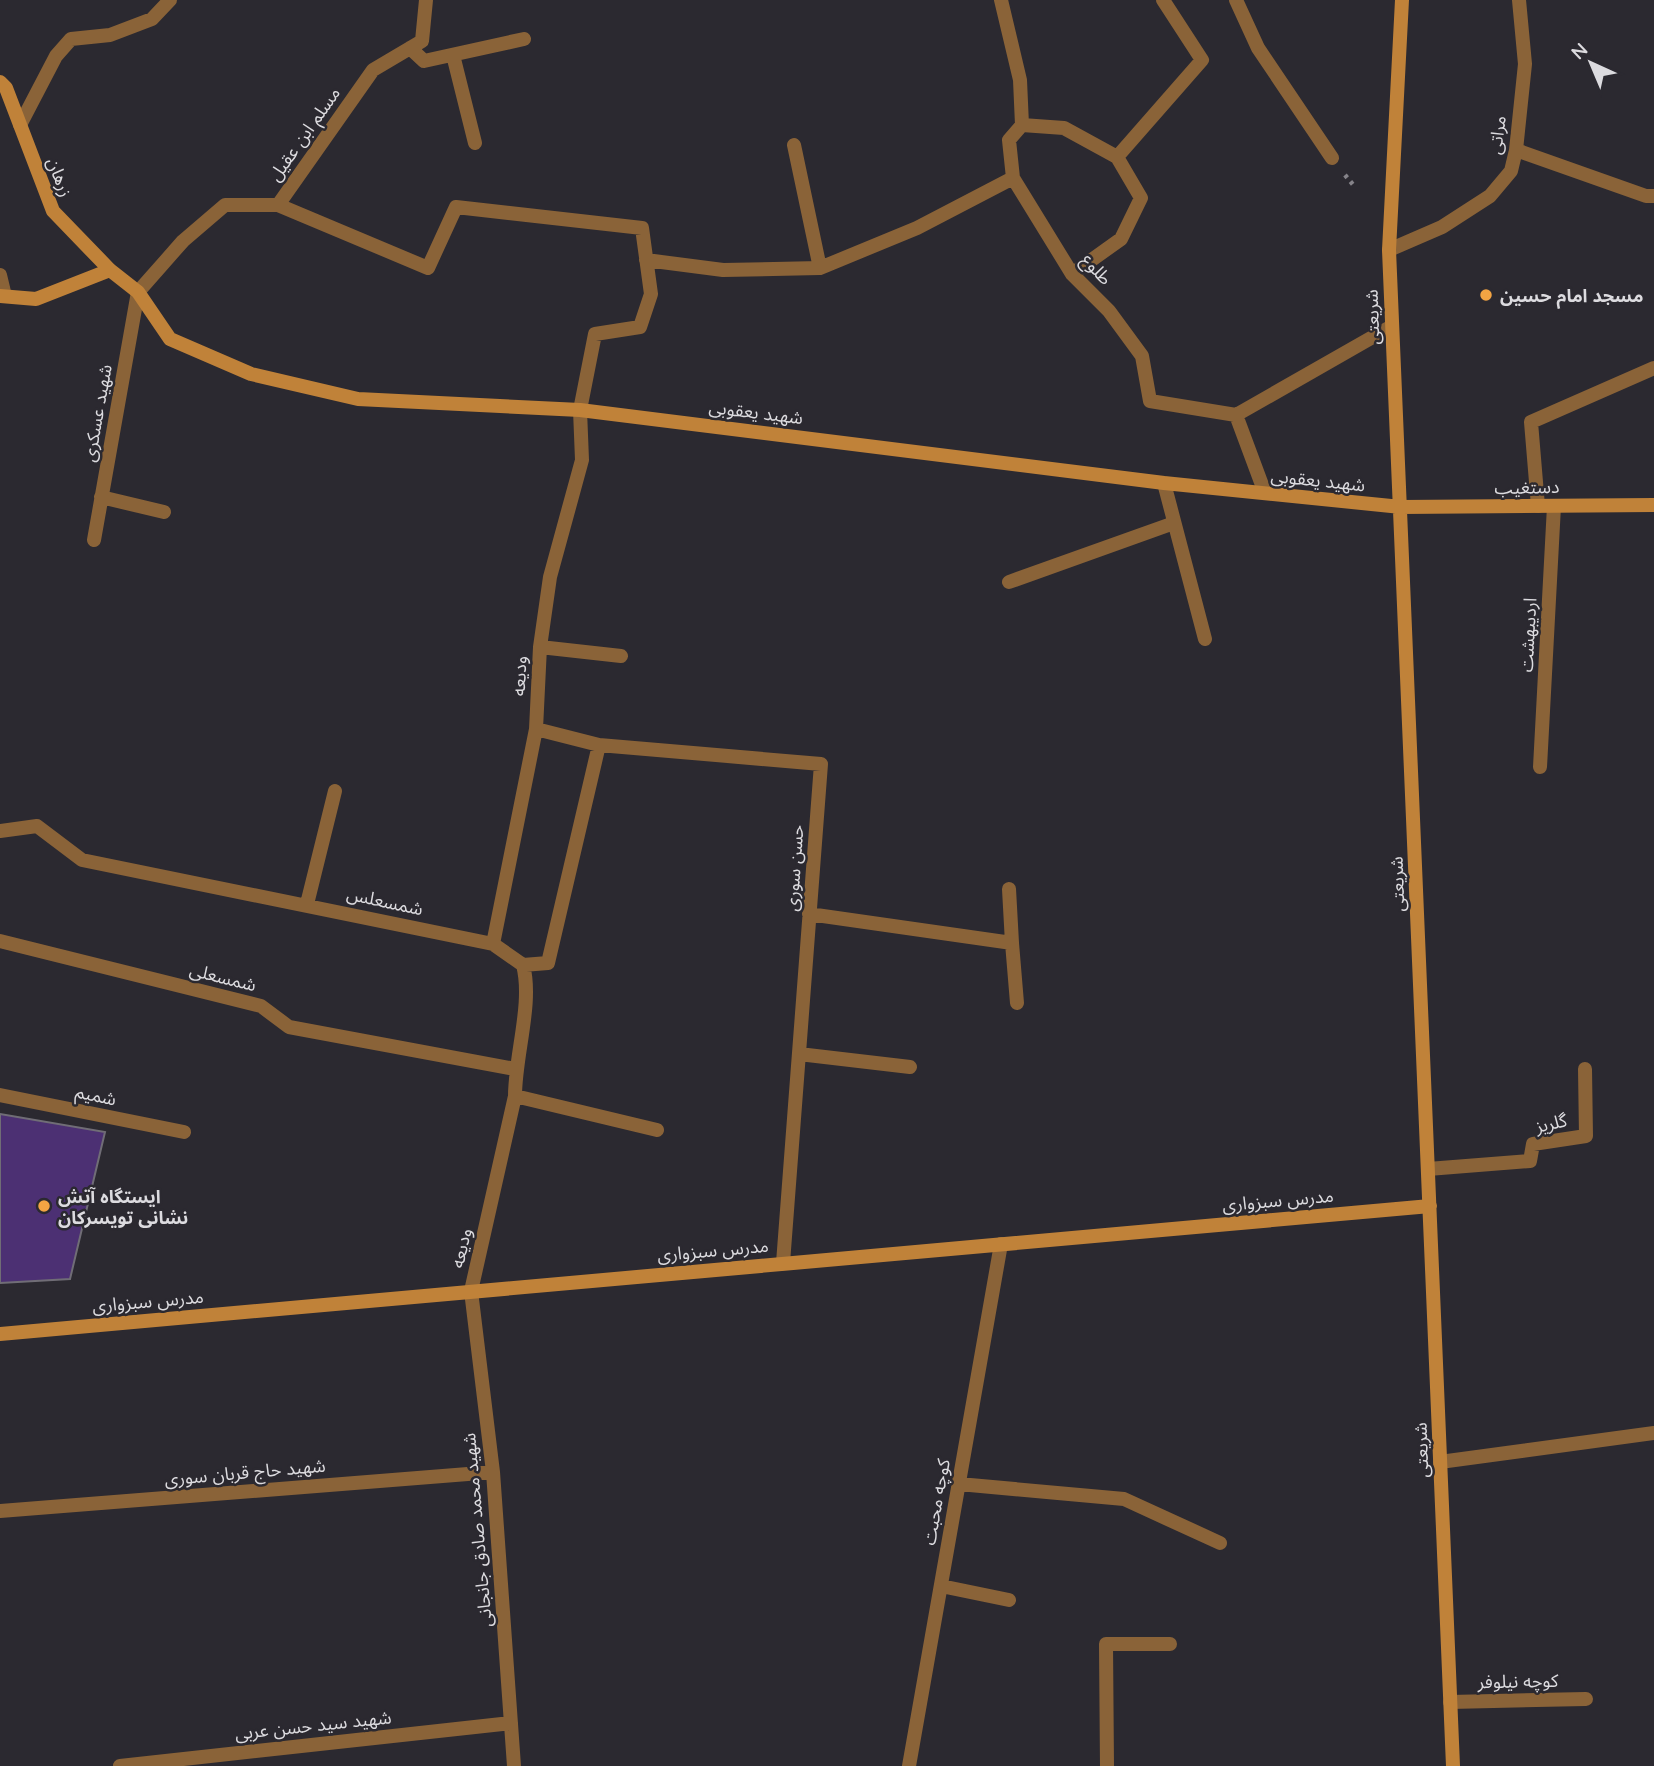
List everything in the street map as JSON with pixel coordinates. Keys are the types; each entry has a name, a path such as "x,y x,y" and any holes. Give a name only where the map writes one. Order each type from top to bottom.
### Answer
{"main road":[{"name":"شریعتی","path":"1402,0 1389,250 1453,1766"},
{"name":"زرهان","path":"0,82 6,88 53,211 110,270"},
{"path":"3,296 36,299 110,270 138,292"},
{"name":"شهید یعقوبی","path":"138,292 170,339 251,374 358,399 580,410 1164,483 1401,508"},
{"name":"دستغیب","path":"1401,508 1654,505"},
{"name":"مدرس سبزواری","path":"0,1334 1430,1206"}],"street":[{"path":"20,125 56,56 71,38 110,35 152,19 170,0"},
{"path":"426,0 422,41 410,48 424,61 524,39"},
{"name":"طلوع","path":"1001,0 1020,80 1022,125 1009,139 1013,178 1072,274 1109,311 1142,356 1150,401 1236,415"},
{"path":"1117,157 1202,61 1163,0"},
{"path":"1236,0 1258,48 1332,158"},
{"name":"مراتی","path":"1389,250 1442,226 1490,197 1511,171 1516,150 1525,64 1519,0"},
{"name":"مسلم ابن عقیل","path":"138,292 183,241 225,205 278,205 373,70 410,48"},
{"path":"453,55 475,144"},
{"path":"1022,125 1064,128 1117,157 1141,198 1121,239 1072,274"},
{"path":"794,145 820,268"},
{"path":"1516,150 1646,196 1654,196"},
{"path":"278,205 428,268 456,207 642,228 646,260 723,270 820,268 917,228 1013,178"},
{"name":"ودیعه","path":"493,944 536,729 540,647 550,577 582,460 580,410 595,334 640,327 651,294 646,260"},
{"path":"0,275 3,296"},
{"name":"شهید عسکری","path":"94,540 138,292"},
{"path":"1265,494 1236,415 1392,326"},
{"path":"1538,506 1531,422 1654,368"},
{"path":"1164,483 1205,639"},
{"path":"101,497 163,512"},
{"name":"اردیبهشت","path":"1540,767 1554,506"},
{"path":"1009,582 1174,523"},
{"path":"540,647 621,656"},
{"name":"حسن سوری","path":"536,729 599,745 821,764 783,1263"},
{"path":"523,965 548,963 599,745"},
{"path":"307,904 335,791"},
{"name":"شمسعلس","path":"0,831 37,826 82,860 493,944 523,965"},
{"path":"1009,889 1017,1003"},
{"path":"809,914 1012,943"},
{"name":"شمسعلی","path":"0,941 261,1006 289,1027 515,1069"},
{"name":"ودیعه","path":"471,1291 515,1096 515,1069 528,984 523,965"},
{"path":"799,1054 910,1067"},
{"name":"گلریز","path":"1428,1169 1530,1161 1533,1144 1586,1136 1586,1069"},
{"name":"شمیم","path":"0,1095 184,1132"},
{"path":"515,1096 657,1130"},
{"name":"کوچه محبت","path":"909,1766 1000,1244"},
{"name":"شهید محمد صادق جانجانی","path":"471,1291 493,1472 514,1766"},
{"path":"1440,1462 1654,1433"},
{"name":"شهید حاج قربان سوری","path":"0,1511 493,1472"},
{"path":"959,1484 1124,1499 1220,1543"},
{"path":"941,1586 1009,1600"},
{"path":"1107,1766 1106,1644 1170,1644"},
{"name":"کوچه نیلوفر","path":"1450,1702 1586,1699"},
{"name":"شهید سید حسن عربی","path":"120,1766 511,1723"}],"building":[{"name":"ایستگاه آتش نشانی تویسرکان","path":"0,1114 105,1132 70,1279 0,1283"}],"place":[{"name":"مسجد امام حسین","path":"1486,295"},
{"name":"ایستگاه آتش نشانی تویسرکان","path":"44,1206"}]}
